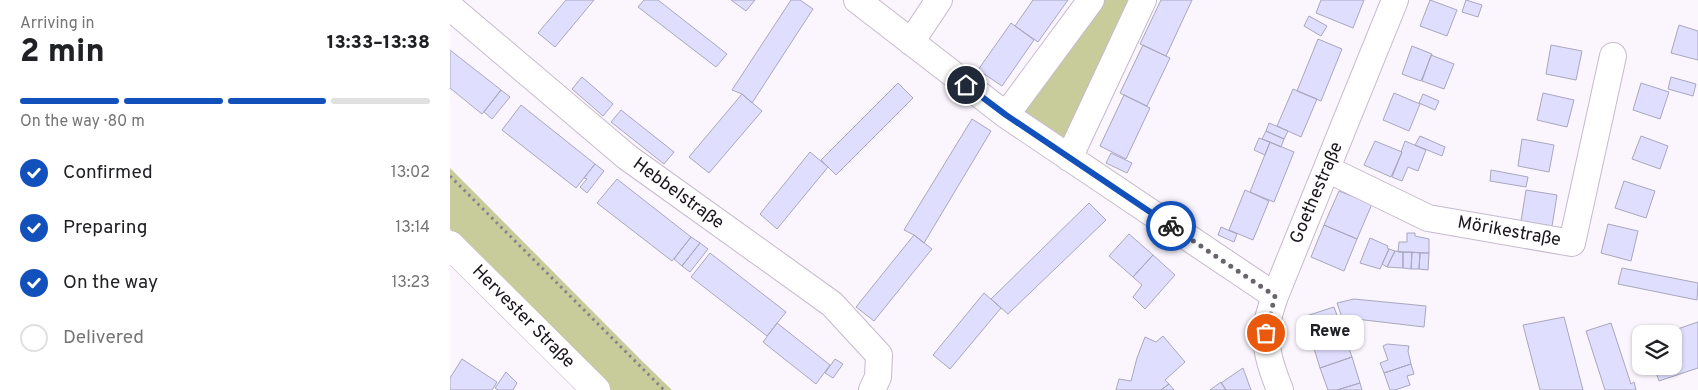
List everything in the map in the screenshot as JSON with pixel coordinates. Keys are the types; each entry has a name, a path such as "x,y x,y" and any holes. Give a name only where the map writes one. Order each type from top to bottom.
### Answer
{"main road":[{"name":"Hervester Straße","path":"450,245 596,390"}],"street":[{"path":"857,0 1006,115 1275,296"},
{"path":"911,42 939,0"},
{"path":"1006,115 1091,0"},
{"path":"1069,158 1143,0"},
{"name":"Goethestraße","path":"1280,390 1271,362 1266,333 1275,296 1395,0"},
{"name":"Hebbelstraße","path":"450,7 627,157 832,304 879,355 878,377 872,390"},
{"name":"Mörikestraße","path":"1327,169 1428,218 1572,243 1612,56"}],"path":[{"path":"450,176 664,390"}],"green space":[{"path":"1097,0 1136,0 1065,138 1024,111"},
{"path":"450,168 672,390 611,390 450,229"}],"building":[{"path":"566,0 594,0 555,47 538,33"},
{"path":"644,0 658,0 727,54 716,67 638,7"},
{"path":"731,0 755,0 746,11"},
{"path":"791,0 800,0 813,9 752,103 742,94 732,90"},
{"path":"1033,0 1068,0 1038,42 1015,26"},
{"path":"1161,0 1192,0 1166,56 1140,44"},
{"path":"1321,0 1364,0 1353,28 1316,13"},
{"path":"1430,0 1457,10 1447,36 1420,26"},
{"path":"1466,0 1482,5 1478,17 1462,12"},
{"path":"1309,16 1327,26 1321,36 1304,26"},
{"path":"1011,23 1034,40 1002,86 978,70"},
{"path":"1679,25 1698,31 1698,60 1671,53"},
{"path":"1318,39 1342,49 1321,101 1297,91"},
{"path":"1143,45 1170,58 1147,106 1120,93"},
{"path":"1551,45 1582,51 1576,80 1546,74"},
{"path":"1412,46 1432,54 1421,81 1402,74"},
{"path":"450,50 501,90 482,114 450,88"},
{"path":"1431,55 1454,64 1444,89 1422,81"},
{"path":"582,77 613,104 603,116 572,89"},
{"path":"1671,77 1696,84 1693,96 1668,89"},
{"path":"898,83 913,98 836,175 821,160"},
{"path":"1641,83 1669,92 1660,119 1633,110"},
{"path":"1293,89 1317,99 1301,137 1277,126"},
{"path":"501,90 510,97 492,119 484,112"},
{"path":"1394,93 1420,104 1409,131 1383,120"},
{"path":"1543,93 1574,100 1567,127 1537,120"},
{"path":"742,94 762,111 709,173 689,157"},
{"path":"1423,94 1439,101 1435,110 1419,103"},
{"path":"1124,95 1150,108 1126,159 1100,146"},
{"path":"521,105 595,164 576,188 502,130"},
{"path":"621,110 674,152 664,164 611,122"},
{"path":"972,119 991,131 924,243 904,230"},
{"path":"1269,123 1288,131 1284,139 1266,131"},
{"path":"1266,131 1284,139 1281,147 1262,139"},
{"path":"1420,136 1445,147 1442,156 1415,145"},
{"path":"1641,136 1668,146 1660,169 1632,159"},
{"path":"1259,138 1270,142 1265,155 1254,150"},
{"path":"1522,139 1554,145 1549,172 1518,166"},
{"path":"1375,141 1402,152 1391,177 1364,165"},
{"path":"1405,141 1426,150 1418,171 1408,167 1402,181 1392,177"},
{"path":"1270,142 1294,152 1274,202 1250,192"},
{"path":"810,152 828,167 777,229 760,214"},
{"path":"1111,153 1132,163 1127,173 1106,163"},
{"path":"595,164 604,171 587,193 580,187 587,179 584,178"},
{"path":"1491,170 1528,177 1526,187 1490,181"},
{"path":"617,179 691,237 672,261 597,203"},
{"path":"1624,181 1655,191 1646,218 1615,208"},
{"path":"1245,190 1269,201 1253,240 1229,230"},
{"path":"1526,190 1557,195 1552,226 1521,221"},
{"path":"1339,191 1372,204 1357,239 1324,225"},
{"path":"1089,203 1106,220 1008,314 991,299"},
{"path":"1608,224 1638,231 1631,261 1601,253"},
{"path":"1324,225 1357,239 1344,271 1311,257"},
{"path":"1221,227 1237,234 1234,242 1218,235"},
{"path":"1407,233 1415,233 1415,236 1429,239 1429,253 1398,252 1399,242 1407,242"},
{"path":"1129,234 1153,255 1133,277 1109,256"},
{"path":"914,235 932,249 874,321 856,307"},
{"path":"691,237 700,243 682,266 674,259"},
{"path":"1370,238 1388,246 1387,248 1389,249 1380,269 1360,263"},
{"path":"700,243 708,249 690,272 682,266"},
{"path":"1389,249 1395,251 1387,267 1382,264"},
{"path":"1395,251 1403,252 1403,268 1387,267"},
{"path":"1403,252 1412,252 1411,269 1403,268"},
{"path":"1412,252 1420,253 1419,269 1411,269"},
{"path":"710,253 786,312 767,336 691,277"},
{"path":"1420,253 1429,253 1428,270 1419,269"},
{"path":"1153,255 1175,275 1145,309 1133,297 1142,285 1133,277"},
{"path":"1622,268 1698,283 1697,300 1618,284"},
{"path":"984,293 1001,308 950,369 933,355"},
{"path":"1354,299 1426,306 1424,327 1356,319 1344,323 1337,303"},
{"path":"1334,307 1343,332 1312,342 1303,317"},
{"path":"1564,317 1583,390 1540,390 1523,325"},
{"path":"1698,322 1698,368 1682,373 1682,327"},
{"path":"777,323 830,365 816,384 763,342"},
{"path":"1611,323 1631,384 1634,382 1636,390 1605,390 1586,331"},
{"path":"1343,332 1352,357 1320,368 1312,342"},
{"path":"1163,336 1185,362 1165,380 1169,384 1161,390 1116,390 1119,379 1131,381 1145,337 1156,342"},
{"path":"1387,344 1409,346 1408,351 1411,364 1384,373 1380,363 1388,360 1383,346"},
{"path":"1352,357 1360,383 1337,390 1328,390 1320,368"},
{"path":"462,359 497,382 492,390 450,390 450,378"},
{"path":"835,359 843,364 833,378 825,373"},
{"path":"1411,364 1414,374 1407,376 1410,385 1390,390 1384,373"},
{"path":"1243,368 1251,390 1226,390 1221,383"},
{"path":"506,372 517,383 513,390 498,390 495,388"},
{"path":"1657,375 1677,375 1659,381"},
{"path":"1221,382 1226,390 1210,390"},
{"path":"1360,383 1362,390 1337,390"},
{"path":"1169,384 1174,390 1161,390"}],"way so far":[{"path":"1171,226 1275,296 1266,333"}],"place":[{"name":"Rewe","path":"1266,333"}],"route":[{"path":"966,85 1006,115 1171,226"}]}
